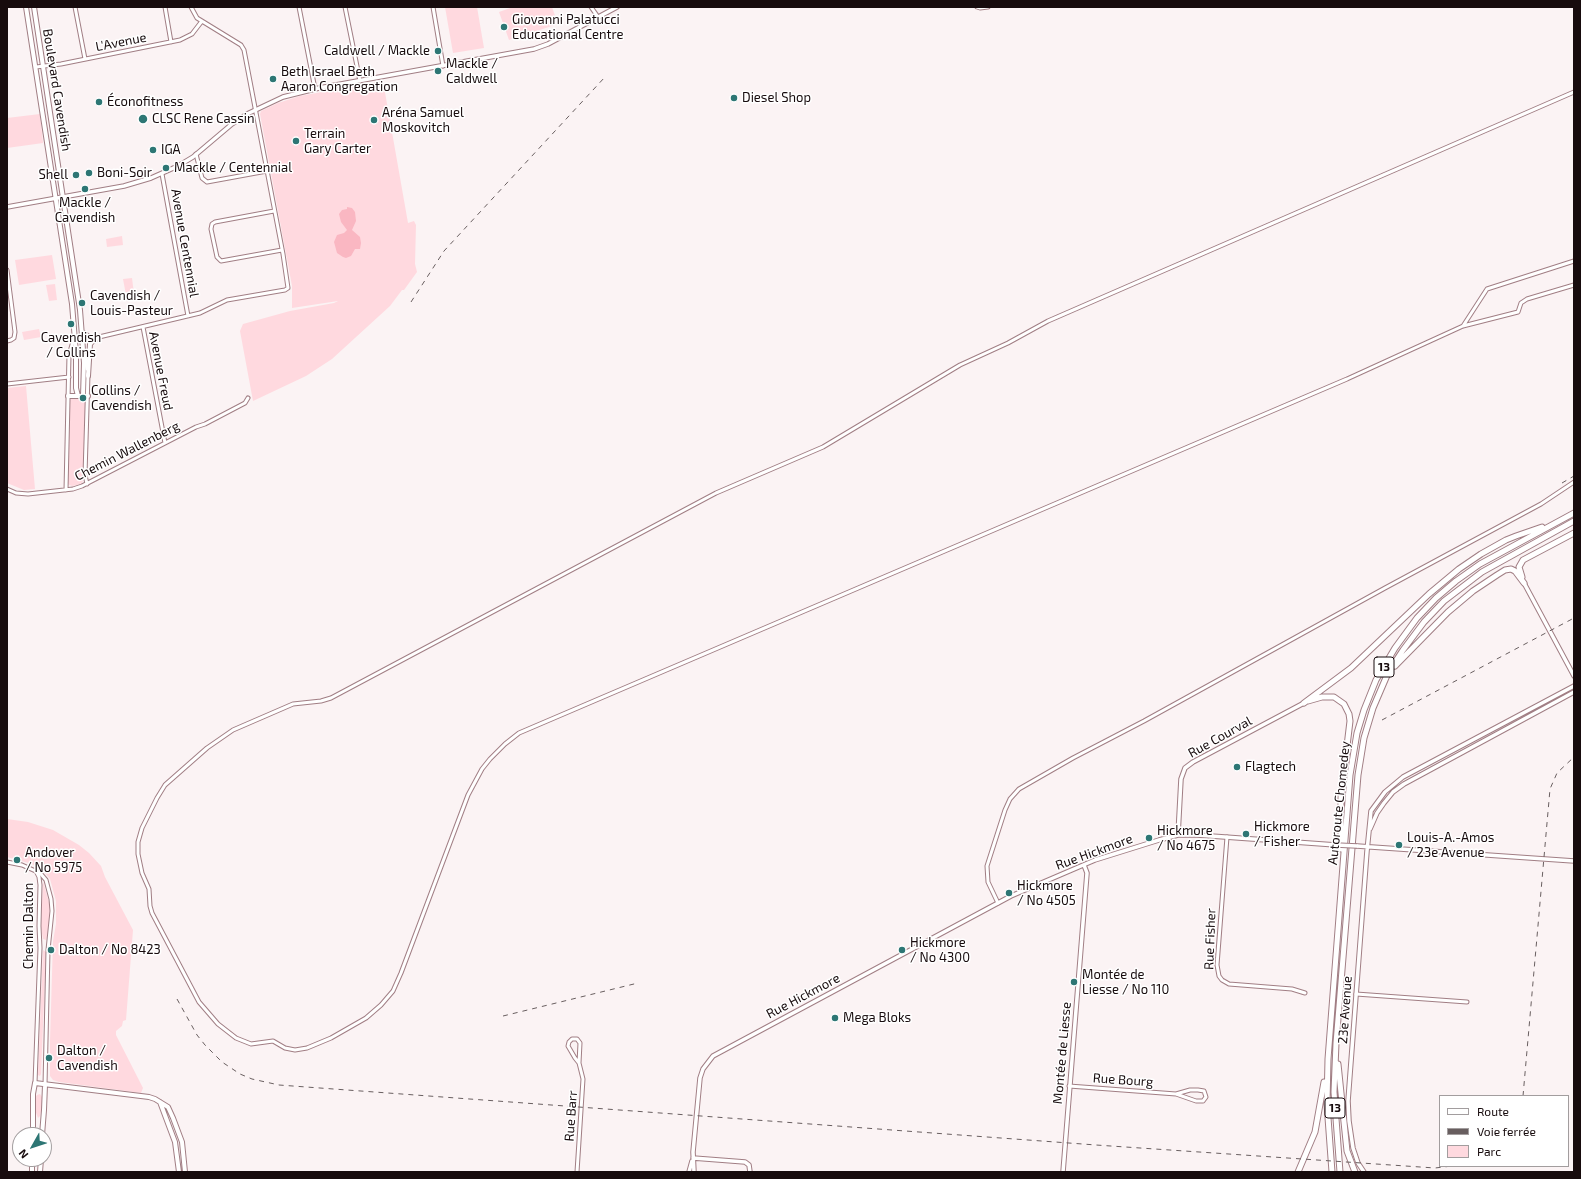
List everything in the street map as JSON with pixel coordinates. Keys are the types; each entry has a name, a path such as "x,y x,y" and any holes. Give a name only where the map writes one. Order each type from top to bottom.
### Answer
{"highway":[{"name":"Autoroute Chomedey","path":"1332,1172 1327,1104 1328,1059 1350,775 1354,748 1364,710 1386,663 1400,641 1417,618 1452,585 1480,564 1574,513"},
{"name":"Autoroute Chomedey","path":"1340,1172 1334,1092 1336,1043 1359,762 1370,718 1388,673 1402,650 1439,606 1460,588 1497,563 1574,521"},
{"path":"1304,703 1351,668 1429,594 1459,569 1481,554 1516,536 1554,524"},
{"path":"1524,583 1520,569 1520,564 1523,560 1574,533"},
{"path":"1388,673 1441,618 1469,594 1490,579 1505,570 1510,569 1515,571 1524,583"},
{"path":"1304,703 1322,696 1334,697 1344,704 1349,714 1341,802 1341,887"},
{"path":"1336,1043 1346,1148 1349,1161 1355,1172"},
{"path":"1298,1172 1316,1132 1328,1059"}],"main road":[{"name":"Boulevard Cavendish","path":"26,7 72,308 75,336 76,388 78,396"},
{"name":"Boulevard Cavendish","path":"34,7 82,332 85,396"},
{"path":"82,332 89,337 99,337"},
{"path":"88,376 90,343 99,337"},
{"path":"68,396 85,396"},
{"path":"35,1083 150,1097 160,1102 168,1109 178,1130 183,1147 185,1172"},
{"name":"Chemin Dalton","path":"33,1127 32,1101 35,1083"},
{"name":"Chemin Dalton","path":"43,1127 44,1085"},
{"path":"160,1102 175,1142 179,1172"}],"street":[{"path":"75,7 85,59"},
{"path":"165,7 171,42"},
{"path":"99,337 204,312 227,300 287,288 282,250 243,47 202,21 195,15 191,7"},
{"path":"299,7 315,89"},
{"path":"345,7 360,80"},
{"path":"433,7 443,66"},
{"path":"591,7 598,17"},
{"path":"7,207 127,186 162,174 196,154 232,124 256,109 283,96 360,80 537,49 617,7"},
{"path":"977,7 988,7"},
{"name":"L'Avenue","path":"36,67 171,42 188,37 202,21"},
{"path":"1574,92 1048,322 960,366 835,441 793,461 716,493 331,698 321,701 293,704 233,730 207,748 165,785 156,798 142,828 138,842 138,854 140,868 149,889 152,913 199,1002 218,1024 236,1038 251,1044 273,1041 285,1048 295,1050 307,1048 331,1038 366,1018 381,1005 392,991 401,973 468,795 482,769 490,759 519,733 1340,382 1463,326 1518,312 1521,303 1527,299 1574,285"},
{"path":"196,154 202,178 207,182 267,171"},
{"name":"Avenue Centennial","path":"162,174 188,316"},
{"path":"274,211 216,222 213,224 212,228 217,257 221,261 282,250"},
{"path":"1463,326 1487,289 1574,261"},
{"path":"7,270 14,338 7,341"},
{"name":"Avenue Freud","path":"143,327 165,443"},
{"name":"Boulevard Cavendish","path":"66,490 70,353 75,336"},
{"name":"Boulevard Cavendish","path":"82,342 88,376 85,396 85,475 87,484"},
{"path":"7,384 69,377"},
{"name":"Chemin Wallenberg","path":"7,489 28,494 77,488 196,427 213,420 245,403 248,398"},
{"path":"998,903 988,882 987,866 991,849 1006,806 1019,789 1384,588 1541,504 1574,482"},
{"path":"1524,583 1574,676"},
{"path":"1369,834 1370,815 1373,809 1385,792 1397,782 1407,775 1574,686"},
{"path":"1369,834 1375,816 1384,803 1393,792 1404,784 1574,692"},
{"name":"Rue Courval","path":"1178,835 1182,772 1187,766 1304,703"},
{"name":"23e Avenue","path":"1364,1172 1355,1154 1348,1111 1369,834"},
{"name":"Rue Hickmore","path":"693,1158 700,1078 703,1068 713,1056 998,903 1031,887 1084,865 1178,835 1197,835 1574,861"},
{"name":"Rue Fisher","path":"1227,837 1217,965 1219,976 1222,980 1229,984 1292,989 1306,993"},
{"path":"7,862 35,869"},
{"name":"Montée de Liesse","path":"1062,1172 1087,873 1084,865"},
{"name":"Chemin Dalton","path":"35,869 39,877 40,885 40,950 35,1083"},
{"name":"Chemin Dalton","path":"35,869 42,874 46,880 52,906 52,927 48,950 44,1085"},
{"path":"1356,994 1466,1002"},
{"name":"Rue Barr","path":"576,1172 583,1082 579,1063 580,1044 578,1040 572,1039 569,1041 568,1046 579,1063"},
{"name":"Rue Bourg","path":"1069,1086 1176,1094 1196,1101 1203,1101 1206,1097 1204,1091 1198,1090 1190,1090 1176,1094"},
{"path":"689,1172 693,1158"},
{"path":"693,1158 694,1172"},
{"path":"693,1158 745,1162 749,1165 750,1172"}],"green space":[{"path":"445,7 477,7 484,48 453,53"},
{"path":"513,7 552,7 558,24 509,40 499,12"},
{"path":"383,81 408,223 414,221 416,225 415,264 417,272 390,306 332,359 306,376 253,401 240,331 243,324 290,311 338,301 292,308 292,286 260,114 261,111 278,103 300,96"},
{"path":"40,114 43,143 7,148 7,118"},
{"path":"122,236 123,245 107,247 106,239"},
{"path":"52,255 56,279 19,285 15,260"},
{"path":"132,278 134,294 126,295 123,279"},
{"path":"55,284 57,300 49,301 46,285"},
{"path":"39,329 41,337 24,340 22,332"},
{"path":"26,386 35,489 24,490 7,483 7,388"},
{"path":"72,398 79,400 84,399 86,401 83,481 81,484 72,486 67,482 70,400"},
{"path":"7,819 28,822 53,830 79,845 89,853 101,866 105,877 133,930 126,1020 123,1021 122,1026 116,1031 116,1035 143,1088 141,1093 59,1082 53,1080 50,1076 53,941 56,924 56,901 50,879 44,872 32,864 7,857"},
{"path":"43,881 50,906 49,932 46,940 43,939 41,928"},
{"path":"43,950 46,952 40,1076 38,1075"},
{"path":"40,1094 42,1097 42,1107 38,1118 35,1110 35,1098"}],"shaded area":[{"path":"347,207 352,208 355,212 356,221 352,230 360,237 361,243 360,249 355,249 351,256 346,258 337,253 334,242 337,235 344,233 347,230 341,222 339,214 342,210 347,209"}],"railway":[{"path":"411,302 444,251 605,77"},
{"path":"1562,483 1574,476"},
{"path":"1382,720 1574,618"},
{"path":"1523,1095 1550,789 1557,773 1574,757"},
{"path":"503,1016 638,983"},
{"path":"177,999 197,1035 222,1062 240,1074 252,1079 279,1085 1096,1145 1435,1168 1444,1167"}],"place":[{"name":"Giovanni Palatucci Educational Centre","path":"504,27"},
{"name":"Caldwell / Mackle","path":"438,51"},
{"name":"Mackle / Caldwell","path":"438,71"},
{"name":"Beth Israel Beth Aaron Congregation","path":"273,79"},
{"name":"Diesel Shop","path":"734,98"},
{"name":"Éconofitness","path":"99,102"},
{"name":"CLSC Rene Cassin","path":"143,119"},
{"name":"Aréna Samuel Moskovitch","path":"374,120"},
{"name":"Terrain Gary Carter","path":"296,141"},
{"name":"IGA","path":"153,150"},
{"name":"Mackle / Centennial","path":"166,168"},
{"name":"Boni-Soir","path":"89,173"},
{"name":"Shell","path":"76,175"},
{"name":"Mackle / Cavendish","path":"85,189"},
{"name":"Cavendish / Louis-Pasteur","path":"82,303"},
{"name":"Cavendish / Collins","path":"71,324"},
{"name":"Collins / Cavendish","path":"83,398"},
{"name":"Flagtech","path":"1237,767"},
{"name":"Hickmore / Fisher","path":"1246,834"},
{"name":"Hickmore / No 4675","path":"1149,838"},
{"name":"Louis-A.-Amos / 23e Avenue","path":"1399,845"},
{"name":"Andover / No 5975","path":"17,860"},
{"name":"Hickmore / No 4505","path":"1009,893"},
{"name":"Dalton / No 8423","path":"51,950"},
{"name":"Hickmore / No 4300","path":"902,950"},
{"name":"Montée de Liesse / No 110","path":"1074,982"},
{"name":"Mega Bloks","path":"835,1018"},
{"name":"Dalton / Cavendish","path":"49,1058"}]}
